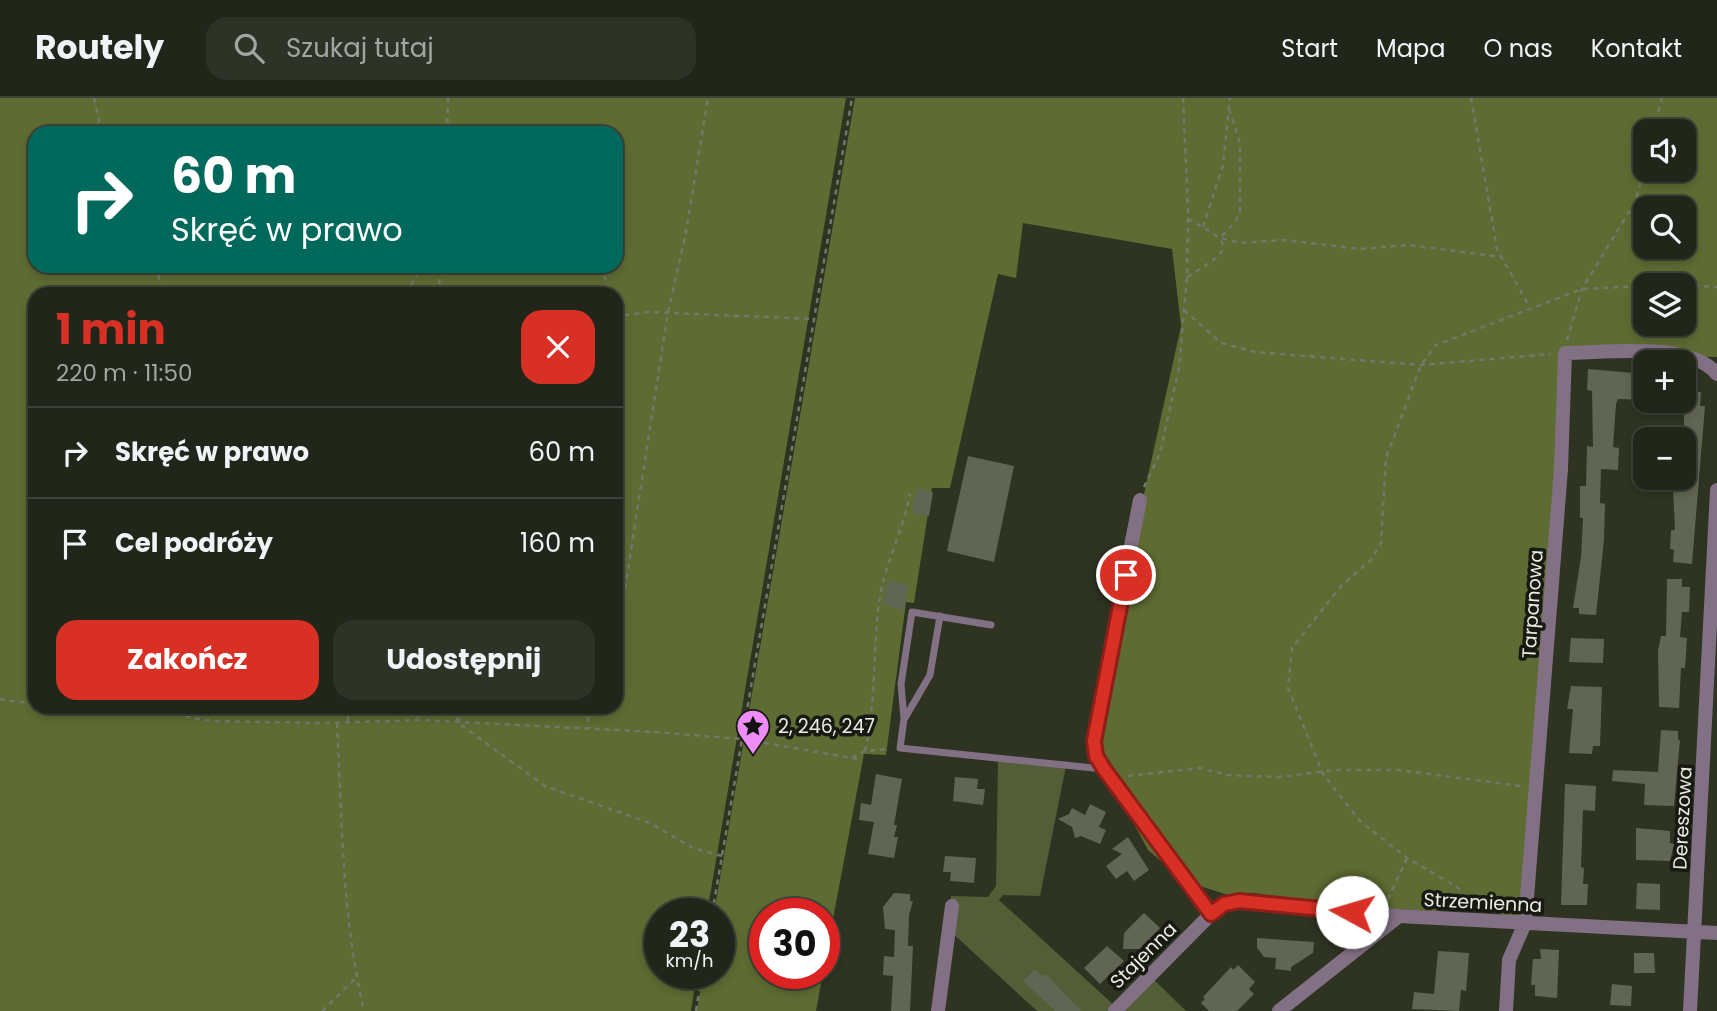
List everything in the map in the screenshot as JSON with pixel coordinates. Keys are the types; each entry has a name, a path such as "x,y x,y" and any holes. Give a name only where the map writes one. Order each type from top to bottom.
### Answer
{"street":[{"path":"1564,353 1661,352 1696,357 1717,374"},
{"name":"Tarpanowa","path":"1506,1011 1509,960 1525,923 1561,469 1564,353"},
{"name":"Dereszowa","path":"1690,1011 1713,627 1717,490"},
{"path":"1140,500 1096,724 1096,756 1211,914"},
{"name":"Stajenna","path":"1115,1011 1224,904 1239,901 1399,916"},
{"path":"938,1011 952,906"},
{"name":"Strzemienna","path":"1279,1011 1399,916 1717,933"}],"lane":[{"path":"991,625 912,612 901,684 904,719 900,748 1107,774"},
{"path":"904,719 930,676 940,616"}],"path":[{"path":"94,98 100,126"},
{"path":"447,98 447,126"},
{"path":"623,591 639,508 668,312 686,232 708,98"},
{"path":"715,898 852,98"},
{"path":"1140,500 1160,453 1179,368 1187,277 1188,219 1183,98"},
{"path":"1203,227 1223,165 1230,98"},
{"path":"1471,98 1487,175 1497,249 1530,306"},
{"path":"1656,119 1662,98"},
{"path":"1220,238 1236,221 1240,211 1240,143 1229,109"},
{"path":"1184,310 1221,343 1255,352 1421,365 1564,353 1582,289 1636,200 1640,182"},
{"path":"1188,219 1220,238 1241,243 1284,240 1361,249 1409,245 1501,257"},
{"path":"1187,277 1221,256 1224,248 1220,238"},
{"path":"1696,286 1717,287"},
{"path":"1478,907 1446,880 1407,858 1360,821 1323,774 1288,688 1292,648 1341,586 1371,560 1381,543 1386,457 1421,365 1436,345 1530,306 1562,298 1582,289 1633,287"},
{"path":"623,317 668,312 814,320"},
{"path":"865,751 872,720 880,593 902,530 910,493"},
{"path":"0,699 28,703"},
{"path":"181,714 214,721 337,723 421,720 589,728 742,739 858,759"},
{"path":"347,722 349,714"},
{"path":"415,714 421,720"},
{"path":"456,714 457,722"},
{"path":"457,722 465,714"},
{"path":"588,714 589,728"},
{"path":"457,722 545,786 650,823 693,848 722,856"},
{"path":"337,723 344,860 357,979 364,1011"},
{"path":"852,758 865,751 900,748"},
{"path":"1107,774 1199,768 1228,775 1279,777 1323,774 1335,770 1398,770 1536,788"},
{"path":"1381,915 1407,858"},
{"path":"322,1011 357,979"},
{"path":"696,1011 699,989"}],"green space":[{"path":"0,98 846,98 710,898 644,898 644,989 694,989 691,1011 0,1011"},
{"path":"855,98 1717,98 1717,357 1696,357 1696,350 1633,350 1633,355 1566,354 1519,919 1470,906 1434,911 1312,904 1255,893 1228,895 1203,887 1175,873 1148,850 1104,769 1092,730 1181,326 1172,249 1023,223 1016,278 998,274 950,488 932,488 914,603 906,602 886,755 864,754 837,898 749,898 749,989 820,989 816,1011 697,1011 700,989 735,989 735,898 717,898"},
{"path":"998,760 1066,766 1040,896 1003,895 999,900 1116,1007 1148,974 1186,1011 1037,1011 949,930 951,896 988,897 996,886"}],"building":[{"path":"1588,369 1633,373 1633,400 1618,399 1616,404 1613,447 1619,448 1618,470 1601,469 1600,503 1605,504 1604,540 1596,615 1579,614 1579,608 1573,608 1581,557 1583,518 1580,518 1580,486 1586,486 1587,446 1593,447 1592,391 1587,390"},
{"path":"1696,392 1701,392 1700,406 1705,406 1692,564 1673,562 1674,550 1670,549 1671,530 1675,530 1673,490 1696,490 1696,427 1684,427 1684,413 1696,413"},
{"path":"968,456 1014,466 994,562 947,551"},
{"path":"916,489 933,492 929,516 912,513"},
{"path":"1667,579 1682,579 1682,587 1690,587 1689,612 1682,612 1680,637 1687,638 1685,668 1681,668 1679,708 1659,707 1658,651 1661,636 1666,636"},
{"path":"887,581 908,584 904,611 884,605"},
{"path":"1571,638 1604,639 1603,663 1569,662"},
{"path":"1571,686 1602,687 1600,746 1593,746 1592,754 1569,753 1573,709 1567,709"},
{"path":"1661,730 1678,731 1680,740 1674,806 1644,805 1645,784 1612,781 1613,770 1658,772"},
{"path":"876,774 902,779 894,825 897,825 894,837 898,837 894,858 868,854 874,822 859,820 861,803 871,805"},
{"path":"955,777 978,779 977,789 985,789 983,805 953,801"},
{"path":"1565,784 1596,786 1595,811 1583,810 1581,867 1584,868 1583,884 1588,884 1587,905 1561,905"},
{"path":"1090,804 1106,812 1099,827 1106,830 1100,844 1081,836 1075,838 1072,827 1058,819 1069,814 1072,808 1085,815"},
{"path":"1636,828 1670,831 1670,843 1674,844 1670,861 1636,860"},
{"path":"1128,837 1149,870 1134,881 1127,871 1116,879 1106,866 1122,854 1112,849"},
{"path":"945,856 976,858 974,883 950,881 951,872 943,872"},
{"path":"1637,883 1660,884 1660,910 1636,909"},
{"path":"894,893 910,894 910,901 913,901 909,915 908,946 913,946 910,1011 891,1011 893,976 883,975 884,956 894,957 895,930 885,929 883,907"},
{"path":"1144,913 1160,928 1140,949 1123,949 1124,933"},
{"path":"1257,938 1314,942 1313,953 1291,967 1291,971 1275,969 1276,958 1264,957 1257,948"},
{"path":"1107,946 1124,961 1100,984 1084,968"},
{"path":"1540,949 1559,950 1557,998 1535,996 1535,985 1531,985 1533,959 1541,959"},
{"path":"1438,951 1469,953 1466,991 1461,990 1459,1011 1412,1009 1414,992 1434,994"},
{"path":"1634,953 1654,953 1655,973 1634,973"},
{"path":"1238,965 1255,982 1249,989 1254,994 1237,1011 1209,1011 1201,1003 1205,999 1203,997 1231,967 1233,970"},
{"path":"1035,969 1043,977 1046,974 1081,1011 1055,1011 1023,981"},
{"path":"1612,984 1632,986 1631,1006 1610,1005"}],"place":[{"name":"2, 246, 247","path":"753,756"}],"route":[{"path":"1126,575 1094,741 1096,756 1104,769 1211,914 1224,904 1239,901 1352,912"}]}
